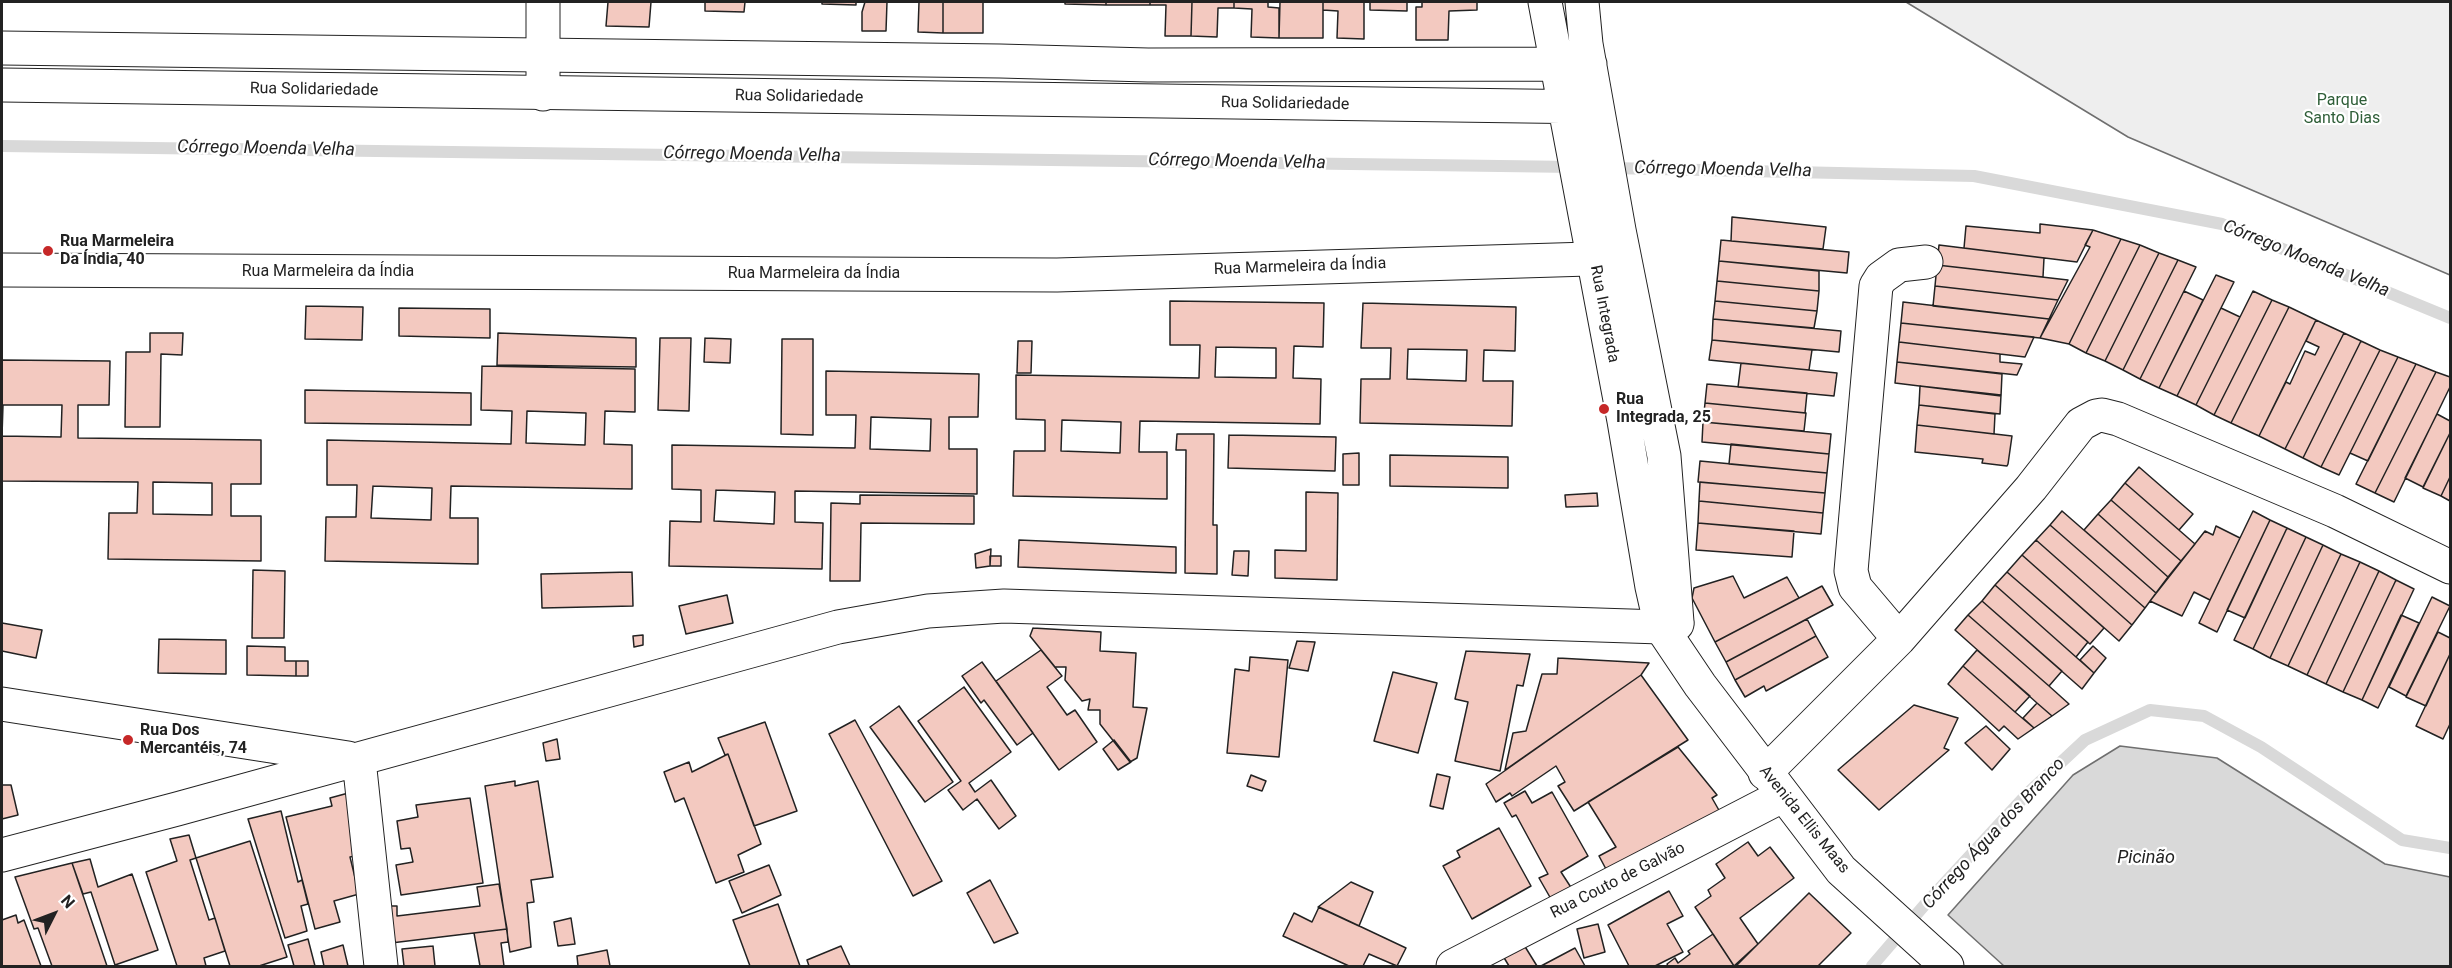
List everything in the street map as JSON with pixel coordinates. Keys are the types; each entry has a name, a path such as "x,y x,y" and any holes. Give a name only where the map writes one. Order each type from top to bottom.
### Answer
{"street":[{"path":"543,2 543,94"},
{"name":"Rua Integrada","path":"1545,2 1555,65 1572,141 1607,245 1664,456 1669,625"},
{"name":"Rua Integrada","path":"1582,2 1604,144 1607,245"},
{"path":"2,48 542,54 1148,65 1590,64"},
{"name":"Rua Solidariedade","path":"2,85 1598,107"},
{"name":"Rua Marmeleira da Índia","path":"2,270 1057,275 1607,245"},
{"path":"1899,639 1855,587 1851,571 1876,286 1881,278 1899,265 1926,262"},
{"name":"Rua Couto de Galvão","path":"1453,966 1774,784 2031,488 2081,424 2102,415 2335,511 2451,567"},
{"path":"2,855 358,760 838,627 928,611 1004,606 1669,625"},
{"name":"Avenida Ellis Maas","path":"1669,625 1700,685 1841,870 1947,966"},
{"path":"2,704 358,760"},
{"path":"358,760 381,966"}],"green space":[{"name":"Parque Santo Dias","path":"1906,2 2450,2 2450,275 2128,137"}],"water":[{"name":"Picinão","path":"2120,746 2217,758 2385,864 2450,877 2450,966 2004,966 1948,915 2073,775"}],"building":[{"path":"608,2 651,2 649,27 606,26"},
{"path":"705,2 745,2 744,12 705,11"},
{"path":"822,2 856,2 856,5 822,4"},
{"path":"865,2 887,2 886,31 862,31 862,12"},
{"path":"919,2 943,2 943,33 918,32"},
{"path":"943,2 983,2 983,33 943,33"},
{"path":"1065,2 1106,2 1106,5 1065,4"},
{"path":"1106,2 1150,2 1150,5 1106,5"},
{"path":"1150,2 1192,2 1191,36 1165,36 1166,5 1150,5"},
{"path":"1192,2 1234,2 1234,8 1218,8 1217,37 1191,36"},
{"path":"1234,2 1268,2 1268,7 1279,8 1279,38 1251,37 1252,9 1234,8"},
{"path":"1280,2 1323,2 1323,38 1279,38"},
{"path":"1323,2 1364,2 1364,39 1337,38 1338,11 1323,10"},
{"path":"1370,2 1407,2 1407,11 1370,10"},
{"path":"1422,2 1477,2 1477,10 1449,11 1448,40 1416,40 1416,7 1422,7"},
{"path":"1732,217 1826,227 1823,249 1731,241"},
{"path":"2040,224 2093,230 2077,262 1964,248 1966,226 2040,233"},
{"path":"2093,230 2121,239 2069,344 2040,338 2090,247 2085,245"},
{"path":"2121,239 2140,245 2086,353 2069,344"},
{"path":"1721,240 1849,252 1847,273 1719,261"},
{"path":"1939,245 2044,258 2043,277 1937,265"},
{"path":"2140,245 2159,253 2105,361 2086,353"},
{"path":"2159,253 2178,260 2123,370 2105,361"},
{"path":"2178,260 2196,267 2140,379 2123,370"},
{"path":"1719,261 1819,271 1819,291 1717,281"},
{"path":"1937,265 2068,280 2058,300 1935,286"},
{"path":"2216,275 2234,282 2177,396 2159,388"},
{"path":"1717,281 1819,291 1817,311 1715,301"},
{"path":"1935,286 2058,300 2049,319 1933,306"},
{"path":"2184,291 2203,300 2159,388 2140,379"},
{"path":"2253,291 2272,300 2214,415 2196,405"},
{"path":"2272,300 2289,307 2231,423 2214,415"},
{"path":"1170,301 1324,303 1323,347 1294,346 1293,378 1321,379 1320,424 1140,421 1139,452 1167,452 1167,499 1013,496 1014,451 1045,451 1045,420 1016,419 1016,375 1199,378 1200,345 1170,345","holes":["1216,347 1276,348 1276,378 1215,377","1062,420 1121,422 1120,453 1061,451"]},
{"path":"1715,301 1817,311 1814,328 1713,319"},
{"path":"1903,302 2049,319 2040,338 1901,323"},
{"path":"1363,303 1516,307 1515,351 1484,350 1483,381 1513,381 1512,426 1360,423 1361,379 1390,379 1391,348 1361,348","holes":["1408,349 1467,350 1466,381 1407,379"]},
{"path":"306,306 363,307 362,340 305,339"},
{"path":"2289,307 2316,320 2259,436 2231,423"},
{"path":"399,308 490,309 490,338 399,336"},
{"path":"2221,308 2240,317 2196,405 2177,396"},
{"path":"1713,319 1841,331 1839,352 1712,340"},
{"path":"2316,320 2344,333 2285,449 2259,436 2286,382 2290,384 2305,351 2315,355 2319,347 2306,341"},
{"path":"1901,323 2034,337 2025,357 1899,342"},
{"path":"150,333 183,333 182,355 161,354 160,427 125,427 126,352 150,352"},
{"path":"498,333 636,338 636,367 497,365"},
{"path":"2344,333 2361,341 2303,458 2285,449"},
{"path":"660,338 691,338 689,411 658,410"},
{"path":"705,338 731,339 730,363 704,362"},
{"path":"782,339 813,339 813,435 781,434"},
{"path":"1712,340 1812,350 1809,370 1709,360"},
{"path":"1018,341 1032,341 1031,373 1017,373"},
{"path":"2361,341 2380,350 2321,467 2303,458"},
{"path":"1899,342 2000,354 2000,362 2022,364 2017,375 1897,362"},
{"path":"2380,350 2398,357 2339,475 2321,467"},
{"path":"2398,357 2416,364 2368,461 2350,453"},
{"path":"2,360 110,361 109,405 78,405 78,438 261,440 261,484 231,484 231,516 261,516 261,561 108,559 109,513 137,513 138,482 2,481","holes":["3,405 62,405 61,437 2,436","153,482 212,483 212,515 153,514"]},
{"path":"1897,362 2002,374 2001,396 1895,383"},
{"path":"1741,363 1837,373 1834,396 1738,387"},
{"path":"2416,364 2436,372 2375,493 2356,484"},
{"path":"482,366 635,369 635,412 605,411 604,444 632,445 632,489 451,486 450,518 478,518 478,564 325,561 326,517 356,517 357,485 327,485 327,440 511,444 512,411 481,410","holes":["527,411 586,413 585,445 526,443","373,486 432,488 431,520 371,518"]},
{"path":"826,371 979,374 978,417 949,417 949,449 977,449 977,494 795,491 795,522 823,523 822,569 669,566 670,521 701,522 701,490 672,489 672,445 855,448 856,415 826,415","holes":["871,417 931,419 930,451 870,449","716,490 775,492 774,524 714,521"]},
{"path":"2436,372 2450,377 2450,387 2394,502 2375,493"},
{"path":"1707,384 1807,393 1805,413 1705,403"},
{"path":"1920,386 2001,395 2000,414 1919,405"},
{"path":"305,390 471,393 471,425 305,423"},
{"path":"1705,403 1806,413 1804,431 1703,422"},
{"path":"1919,405 1995,414 1994,434 1917,425"},
{"path":"2437,414 2450,421 2450,433 2423,487 2405,478"},
{"path":"1703,422 1831,434 1829,454 1702,442"},
{"path":"1917,425 2012,436 2008,464 2007,466 1982,463 1983,459 1915,452"},
{"path":"2450,433 2450,477 2441,496 2423,488"},
{"path":"1177,434 1214,434 1213,525 1217,525 1217,574 1185,573 1186,450 1176,450"},
{"path":"1229,435 1336,437 1335,471 1228,468"},
{"path":"1731,444 1829,454 1827,473 1729,464"},
{"path":"1359,453 1359,485 1343,485 1343,454"},
{"path":"1390,455 1508,457 1508,488 1390,486"},
{"path":"1700,461 1827,473 1825,493 1698,482"},
{"path":"2139,467 2193,514 2179,530 2125,483"},
{"path":"2450,477 2450,501 2441,496"},
{"path":"1700,482 1825,493 1823,513 1699,501"},
{"path":"2125,483 2195,544 2181,561 2111,500"},
{"path":"1306,492 1338,493 1337,580 1275,578 1275,550 1306,551"},
{"path":"1597,493 1598,506 1566,507 1565,495"},
{"path":"860,495 974,496 974,524 861,523 860,581 830,581 831,503 860,504"},
{"path":"2111,500 2181,561 2168,577 2098,514"},
{"path":"1699,501 1823,513 1821,534 1698,523"},
{"path":"2062,511 2156,593 2145,608 2050,525"},
{"path":"2253,511 2270,520 2217,632 2199,623"},
{"path":"2098,514 2168,577 2156,593 2084,530"},
{"path":"2270,520 2287,528 2245,618 2227,610"},
{"path":"1698,523 1794,531 1792,557 1696,550"},
{"path":"2050,525 2145,608 2132,625 2036,540"},
{"path":"2216,526 2240,538 2210,600 2194,592 2182,616 2150,601 2205,531 2213,535"},
{"path":"2287,528 2306,537 2253,649 2234,640"},
{"path":"2306,537 2323,545 2270,658 2253,649"},
{"path":"1019,540 1176,547 1176,573 1018,567"},
{"path":"2036,540 2132,625 2119,641 2022,555"},
{"path":"2323,545 2341,554 2288,666 2270,658"},
{"path":"991,549 990,566 976,568 975,554"},
{"path":"1234,551 1249,551 1248,576 1232,575"},
{"path":"2341,554 2360,562 2307,675 2288,666"},
{"path":"2022,555 2104,628 2090,644 2007,572"},
{"path":"990,556 1001,556 1001,566 990,566"},
{"path":"2360,562 2379,571 2326,684 2307,675"},
{"path":"253,570 285,571 284,638 252,638"},
{"path":"2379,571 2396,580 2343,692 2326,684"},
{"path":"632,572 633,606 542,608 541,574"},
{"path":"2007,572 2088,642 2076,657 1995,585"},
{"path":"1733,576 1744,598 1787,577 1799,598 1715,642 1692,598 1694,588"},
{"path":"2396,580 2414,589 2362,700 2343,692"},
{"path":"1995,585 2094,673 2082,689 1982,601"},
{"path":"1822,586 1833,605 1726,662 1715,642"},
{"path":"727,595 733,623 686,634 679,606"},
{"path":"2432,597 2450,606 2406,696 2389,687"},
{"path":"1982,601 2062,671 2049,686 1968,615"},
{"path":"1968,615 2069,704 2052,716 2037,703 1955,630"},
{"path":"2401,615 2419,623 2378,708 2362,700"},
{"path":"1807,619 1816,636 1735,680 1726,662"},
{"path":"2,623 42,630 36,658 2,651"},
{"path":"1033,628 1101,632 1100,651 1136,653 1133,707 1147,708 1137,758 1130,762 1100,724 1100,710 1088,710 1090,699 1082,701 1065,680 1066,667 1055,667 1030,636"},
{"path":"2438,632 2450,638 2450,654 2426,706 2406,697"},
{"path":"643,635 643,645 634,647 633,636"},
{"path":"1816,636 1828,657 1766,691 1764,686 1745,697 1735,680"},
{"path":"159,639 226,640 226,674 158,673"},
{"path":"1297,641 1315,642 1308,671 1289,668"},
{"path":"247,646 285,647 285,661 296,661 296,676 247,675"},
{"path":"2093,646 2106,658 2094,673 2080,660"},
{"path":"1041,650 1062,676 1047,687 1067,715 1075,710 1097,742 1059,770 996,681"},
{"path":"1977,650 2030,696 2015,712 1963,666"},
{"path":"1466,651 1530,654 1523,686 1517,685 1500,771 1455,761 1468,702 1455,699"},
{"path":"2450,654 2450,724 2443,739 2416,726"},
{"path":"1250,657 1288,660 1279,757 1227,753 1235,669 1249,671"},
{"path":"1558,658 1649,663 1641,675 1505,770 1513,733 1526,731 1542,674 1557,674"},
{"path":"296,661 308,661 308,676 296,676"},
{"path":"982,662 1033,733 1017,745 984,700 981,703 962,676"},
{"path":"1963,666 2034,728 2018,739 2004,726 1999,731 1948,684"},
{"path":"1393,672 1437,683 1418,753 1374,741"},
{"path":"1641,675 1688,740 1574,811 1558,786 1565,782 1556,766 1512,796 1510,793 1496,802 1486,784"},
{"path":"964,687 1011,752 969,783 975,792 991,780 1016,816 999,829 977,799 963,810 948,790 961,781 918,721"},
{"path":"2037,703 2052,716 2034,728 2023,718"},
{"path":"1914,705 1958,718 1944,748 1949,750 1879,810 1838,770"},
{"path":"899,706 953,782 925,802 870,727"},
{"path":"855,720 942,881 913,896 829,734"},
{"path":"765,722 797,811 754,826 728,754 725,755 718,738"},
{"path":"1986,726 2010,749 1992,770 1965,743"},
{"path":"557,739 560,759 546,761 543,743"},
{"path":"1114,740 1131,762 1118,770 1103,749"},
{"path":"1678,747 1717,795 1712,798 1720,812 1607,871 1599,856 1616,847 1588,802"},
{"path":"728,754 761,844 738,855 744,872 716,883 684,798 675,802 664,772 689,762 692,772"},
{"path":"1437,774 1450,777 1443,809 1430,806"},
{"path":"1251,775 1266,781 1262,791 1247,786"},
{"path":"515,781 515,786 538,781 553,877 531,880 534,902 527,903 531,947 510,952 485,786"},
{"path":"2,785 11,785 18,815 2,819"},
{"path":"1525,791 1532,803 1552,792 1588,856 1561,872 1572,889 1551,899 1539,878 1548,874 1516,815 1512,817 1504,803"},
{"path":"352,792 360,855 350,857 359,894 334,901 340,922 315,929 286,817 332,806 330,798"},
{"path":"470,798 483,883 401,895 396,865 413,862 410,848 401,849 397,821 418,817 416,805"},
{"path":"281,811 298,882 302,880 308,904 301,906 307,931 285,938 248,819"},
{"path":"1499,828 1531,886 1472,919 1443,866 1460,857 1457,851"},
{"path":"189,835 196,858 190,860 209,920 215,918 225,951 204,958 206,966 177,966 146,872 177,861 170,839"},
{"path":"250,841 287,957 259,966 230,966 196,858"},
{"path":"1748,842 1758,856 1770,847 1794,878 1740,918 1758,944 1734,966 1695,907 1711,896 1708,890 1725,878 1716,864"},
{"path":"90,859 98,887 132,874 158,950 115,965 91,892 83,894 72,863"},
{"path":"72,863 107,966 52,966 38,928 34,929 15,877"},
{"path":"769,865 781,895 742,913 729,881"},
{"path":"990,880 1018,933 994,943 967,893"},
{"path":"1351,882 1373,892 1359,926 1318,907"},
{"path":"499,884 507,929 391,943 386,906 397,906 397,916 480,906 477,887"},
{"path":"1669,891 1683,916 1667,924 1683,952 1655,966 1629,966 1608,925"},
{"path":"1809,893 1851,933 1818,966 1736,966"},
{"path":"778,904 800,966 750,966 733,920"},
{"path":"1319,907 1406,948 1397,966 1369,954 1363,966 1349,966 1283,936 1294,913 1312,922"},
{"path":"16,915 18,923 24,920 41,966 2,966 2,920"},
{"path":"571,918 575,944 558,946 554,922"},
{"path":"1598,924 1605,952 1584,958 1577,929"},
{"path":"507,929 508,942 501,943 504,966 480,966 474,933"},
{"path":"1713,934 1734,966 1668,966 1667,964 1675,958 1678,963 1690,954 1688,951"},
{"path":"308,939 315,966 294,966 288,945"},
{"path":"343,945 348,966 324,966 321,952"},
{"path":"1524,945 1537,966 1509,966 1503,956"},
{"path":"433,946 435,966 404,966 402,949"},
{"path":"841,946 850,966 809,966 807,960"},
{"path":"1575,948 1585,966 1541,966"},
{"path":"607,950 610,966 578,966 577,956"}],"waterway":[{"name":"Córrego Moenda Velha","path":"2,146 1575,167"},
{"name":"Córrego Moenda Velha","path":"1611,168 1974,176 2222,224 2450,318"},
{"name":"Córrego Água dos Branco","path":"1872,966 1928,901 2027,794 2085,740 2150,710 2204,716 2261,747 2402,840 2450,848"}],"place":[{"name":"Rua Marmeleira Da Índia, 40","path":"48,251"},
{"name":"Rua Integrada, 25","path":"1604,409"},
{"name":"Rua Dos Mercantéis, 74","path":"128,740"}]}
